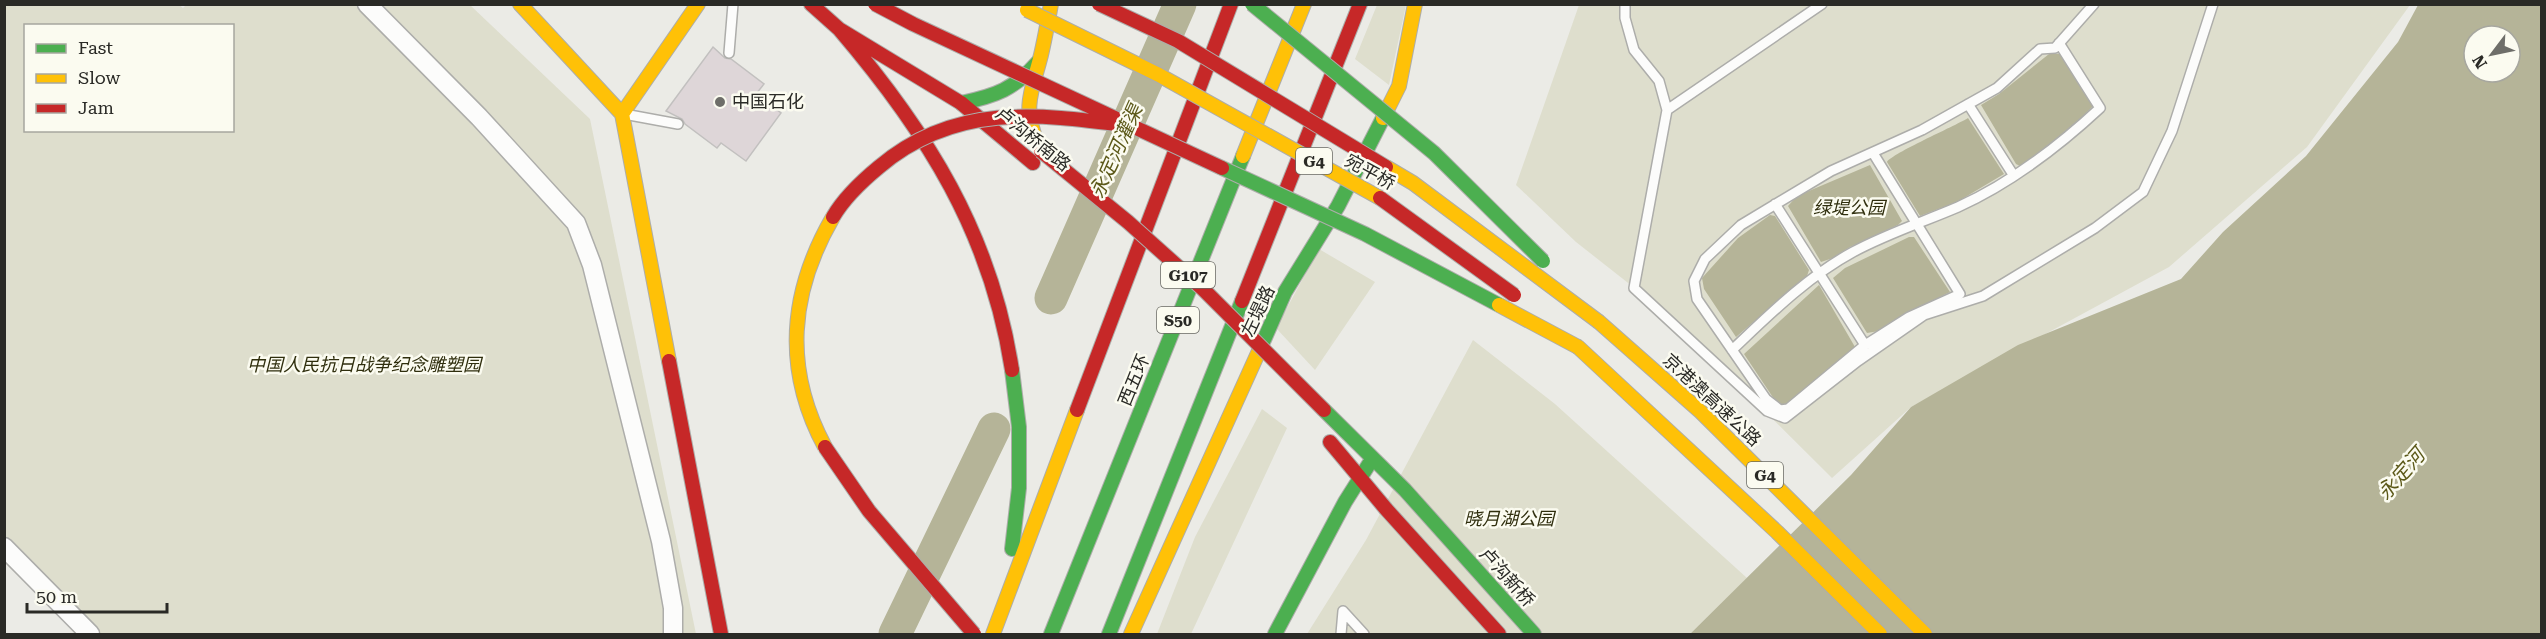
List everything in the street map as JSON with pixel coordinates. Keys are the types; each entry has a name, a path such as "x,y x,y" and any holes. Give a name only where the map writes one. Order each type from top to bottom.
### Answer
{"main road":[{"path":"520,4 622,114 721,634"},
{"path":"622,114 698,4"},
{"name":"卢沟桥南路","path":"810,4 839,29 961,103 1128,222 1203,288 1405,490"},
{"path":"875,4 1365,234 1578,347"},
{"name":"卢沟桥南路","path":"1051,4 1040,60 1027,98 1029,124 1037,157 1239,342 1268,374"},
{"name":"宛平桥","path":"1100,4 1178,41 1413,183 1599,322"},
{"path":"993,634 1232,4"},
{"path":"1252,4 1434,153 1519,234 1599,322"},
{"path":"1260,4 1277,25"},
{"name":"西五环","path":"1051,634 1304,4"},
{"path":"1109,634 1360,4"},
{"name":"左堤路","path":"1131,634 1285,292 1338,206 1398,86 1415,4"},
{"name":"宛平桥","path":"1021,7 1159,75 1391,204 1483,271 1578,347"},
{"path":"839,29 892,92 953,188 981,247 1000,306 1014,375 1021,448 1016,521 1000,617"},
{"path":"961,103 1006,91 1023,81 1040,60"},
{"path":"974,634 930,578 881,526 855,494 832,460 815,428 802,391 795,359 795,328 802,285 821,233 854,189 876,168 932,133 995,116 1054,117 1132,126"},
{"name":"京港澳高速公路","path":"1599,322 1701,412 1925,634"},
{"name":"G4","path":"1578,347 1777,532 1880,634"},
{"path":"1319,430 1386,509 1499,634"},
{"path":"1275,634 1372,458"},
{"name":"卢沟新桥","path":"1405,490 1534,634"}],"street":[{"path":"367,4 479,117 576,224 592,265 661,541 673,608 673,634"},
{"path":"4,547 90,634"}],"lane":[{"path":"729,53 733,4"},
{"path":"1625,4 1625,18 1634,50 1659,81 1667,110 1634,288 1767,411 1785,418 1858,361 1924,315 1983,296 2095,228 2143,192 2172,131 2213,4"},
{"path":"1667,110 1822,4"},
{"path":"1873,153 1960,294 1909,317 1865,345 1788,409 1780,410 1766,399 1697,299 1694,281 1705,259 1742,225 1831,171 1922,130 1997,88 2040,49 2055,48 2094,4"},
{"path":"1732,350 1775,309 1852,252 1959,206 2014,176 2073,132 2100,108 2059,43"},
{"path":"1968,104 2014,176"},
{"path":"622,114 678,124"},
{"path":"1775,204 1865,345"},
{"path":"1341,634 1343,611 1364,634"}],"green space":[{"name":"中国人民抗日战争纪念雕塑园","path":"178,4 183,8 187,4 470,5 590,119 696,634 95,634 5,541 5,5"},
{"path":"1377,5 1406,5 1389,85 1355,59"},
{"name":"绿堤公园","path":"1579,5 2410,5 2307,147 2169,267 1911,407 1832,478 1665,312 1576,242 1516,185"},
{"path":"1319,249 1375,282 1315,370 1276,328"},
{"name":"晓月湖公园","path":"1473,340 1555,404 1747,578 1690,634 1307,634 1366,540"},
{"path":"1262,409 1287,428 1191,634 1157,634 1195,537"}],"water":[{"name":"永定河","path":"2418,5 2541,5 2541,634 1690,634 1851,475 1911,407 2018,345 2181,279 2223,232 2306,156 2398,42"},
{"path":"2049,54 2060,54 2093,106 2067,131 2020,166 2016,164 1981,105 1999,94"},
{"path":"1968,118 2004,174 1957,202 1920,216 1887,162"},
{"path":"1870,165 1902,221 1833,258 1821,262 1788,206 1797,196"},
{"path":"1770,215 1775,216 1809,270 1807,276 1736,337 1704,289 1702,278 1738,238"},
{"path":"1909,237 1914,237 1950,292 1897,319 1879,331 1867,333 1833,278 1845,268"},
{"path":"1819,285 1855,347 1780,408 1744,354"}],"building":[{"name":"中国石化","path":"713,47 725,58 731,59 764,84 756,94 781,113 746,161 721,143 717,148 685,124 682,119 666,111"}],"waterway":[{"name":"永定河灌渠","path":"1051,298 1180,4"},
{"name":"永定河灌渠","path":"895,634 994,429"}],"traffic: fast":[{"path":"1252,4 1434,153 1543,261"},
{"path":"961,103 1004,90 1021,79 1038,62"},
{"path":"1259,351 1285,292 1338,206 1383,118"},
{"path":"1051,634 1243,156"},
{"path":"1222,168 1365,234 1499,305"},
{"path":"1109,634 1242,301"},
{"path":"1012,370 1019,427 1019,488 1012,549"},
{"path":"1324,410 1405,490 1534,634"},
{"path":"1275,634 1345,502 1369,464"}],"traffic: slow":[{"path":"520,4 622,114 669,361"},
{"path":"622,114 698,4"},
{"path":"1037,142 1030,118 1030,98 1051,4"},
{"path":"1243,156 1304,4"},
{"path":"1383,118 1399,86 1415,4"},
{"path":"1027,10 1159,75 1380,198"},
{"path":"1386,167 1413,183 1599,322"},
{"path":"825,447 811,418 802,389 797,360 797,331 800,303 807,274 833,217"},
{"path":"1499,305 1578,347"},
{"path":"1599,322 1701,412 1925,634"},
{"path":"1578,347 1777,532 1880,634"},
{"path":"1131,634 1259,351"},
{"path":"993,634 1077,410"}],"traffic: jam":[{"path":"811,4 839,29 961,103 1033,163"},
{"path":"875,4 913,24 1222,168"},
{"path":"1099,4 1178,41 1386,167"},
{"path":"1077,410 1231,4"},
{"path":"1242,301 1360,4"},
{"path":"839,29 900,106 951,187 988,273 1002,320 1012,370"},
{"path":"833,217 842,203 879,167 908,146 938,131 968,122 1031,117 1064,118 1132,126"},
{"path":"1041,151 1128,222 1203,289 1324,410"},
{"path":"1380,198 1514,295"},
{"path":"669,361 721,634"},
{"path":"1330,442 1386,509 1499,634"},
{"path":"825,447 869,511 974,634"}],"place":[{"name":"中国石化","path":"720,102"}]}
